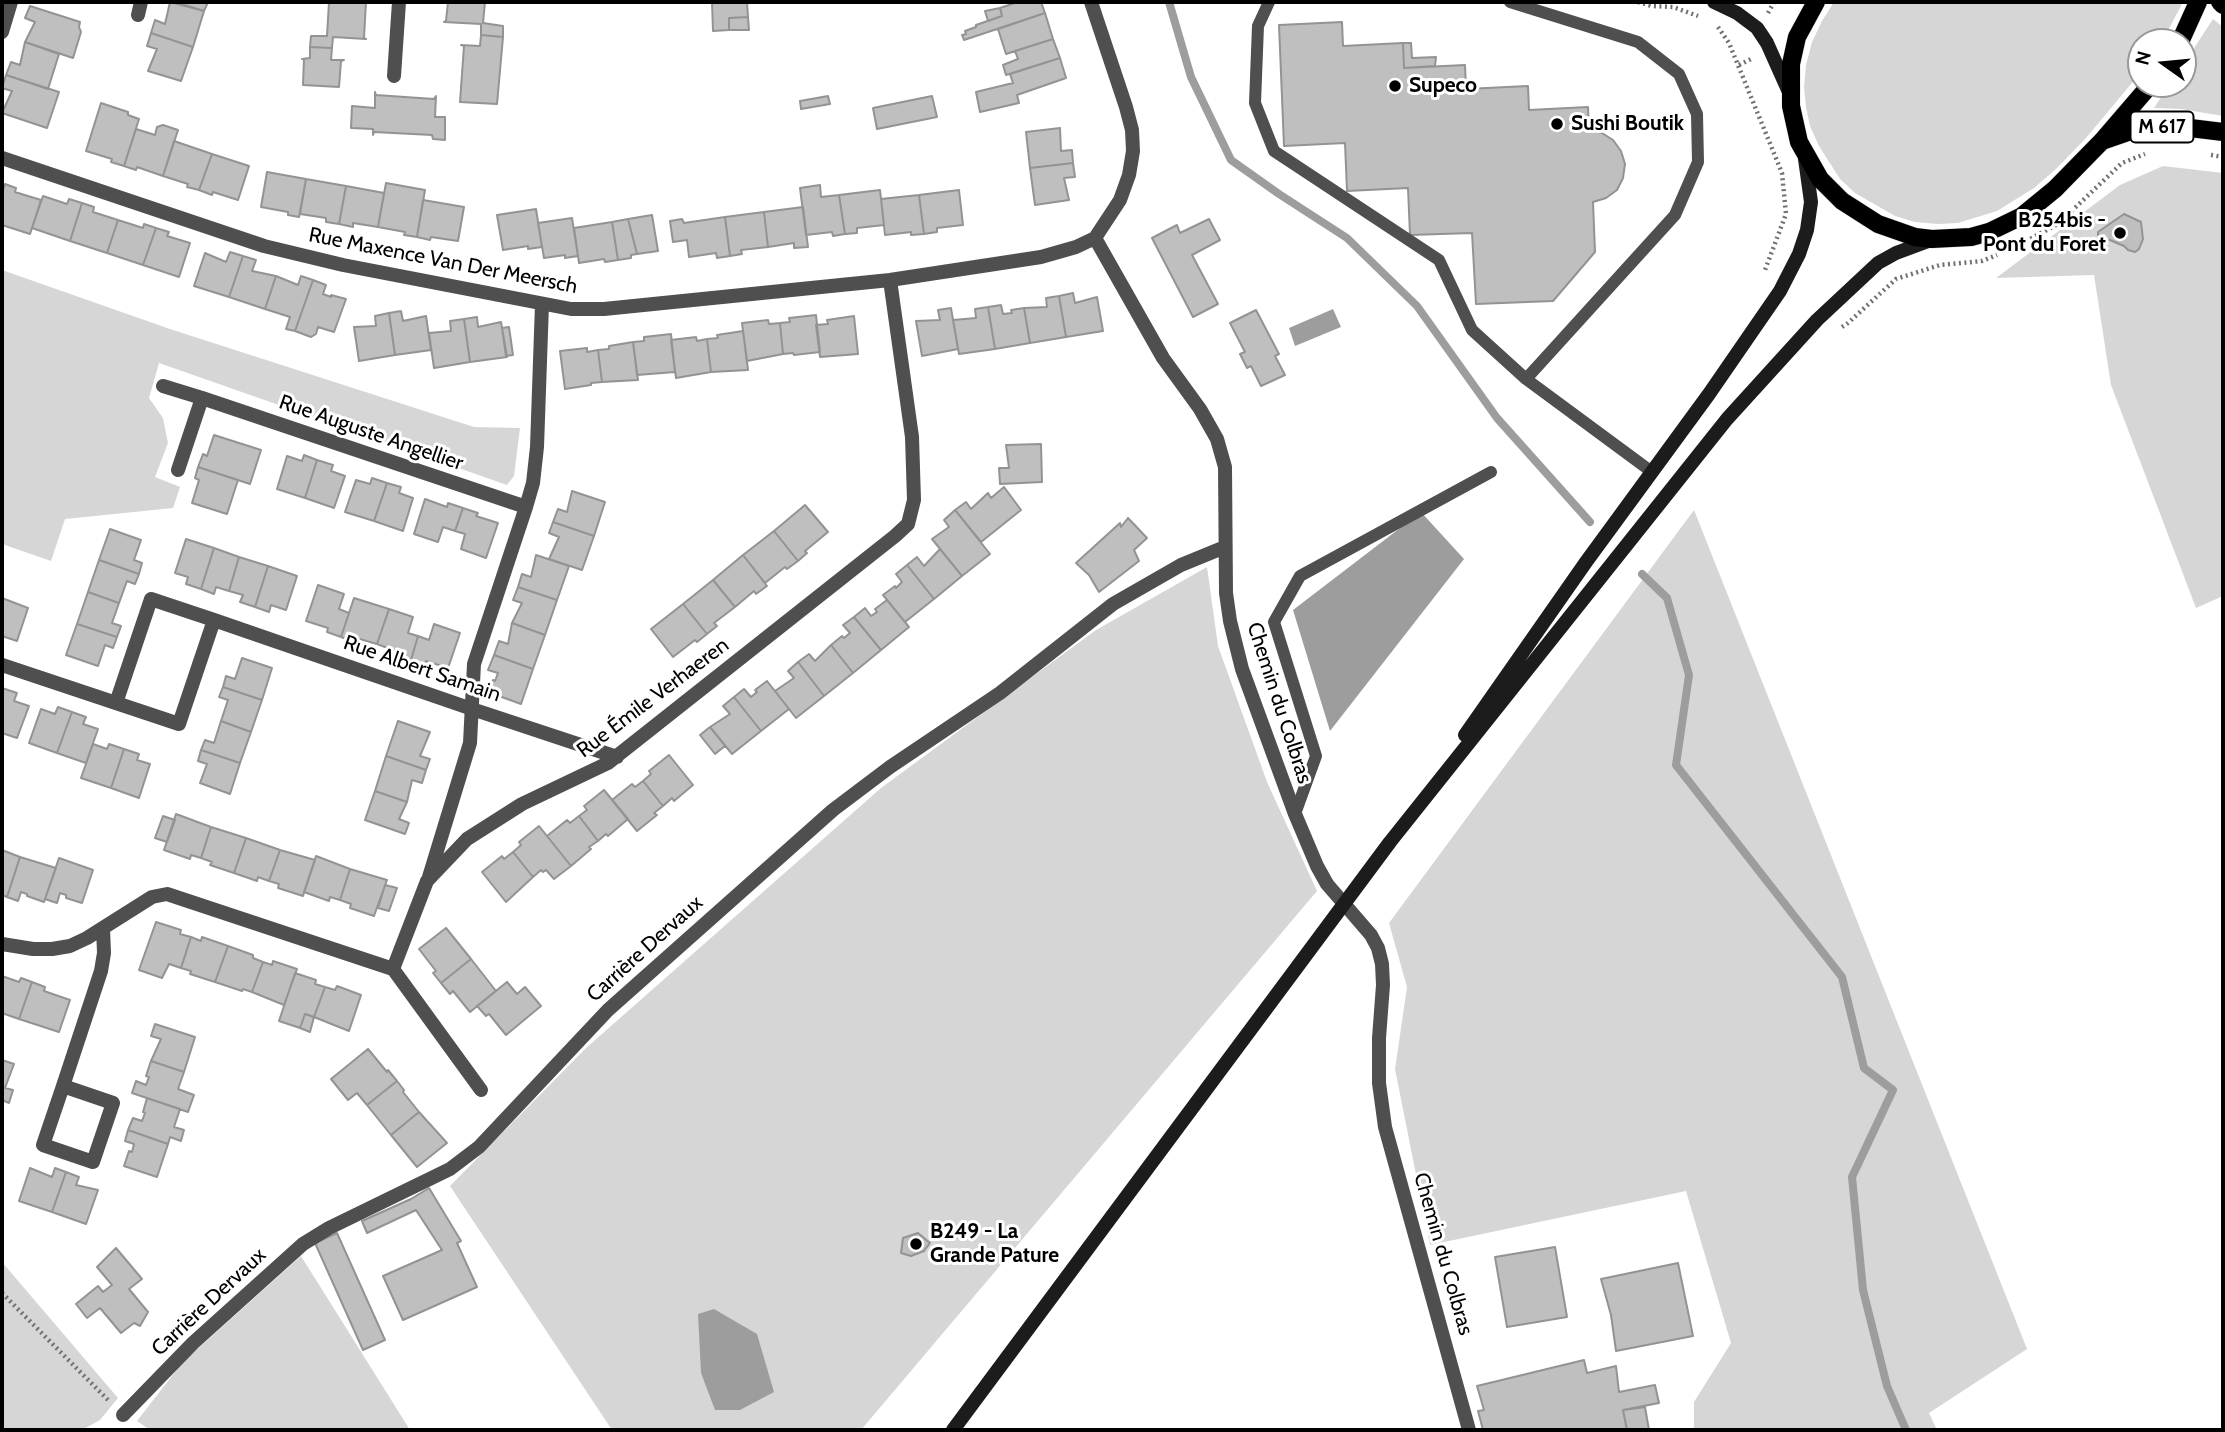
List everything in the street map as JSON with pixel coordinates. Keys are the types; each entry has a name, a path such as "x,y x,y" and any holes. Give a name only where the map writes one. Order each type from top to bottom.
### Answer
{"main road":[{"path":"1714,2 1737,13 1757,28 1790,95"},
{"path":"1816,2 1803,23 1793,50 1790,95 1795,130 1804,153 1828,188 1858,213 1897,233 1932,239 1971,237 1989,232 2022,216 2056,189 2139,98"},
{"path":"2186,28 2198,2"},
{"name":"M 617","path":"2102,141 2128,132 2164,127 2223,132"},
{"path":"953,1430 1390,842 1586,562 1709,394 1791,272 1804,241 1810,216 1810,186 1804,153"},
{"path":"1390,842 1757,385 1834,303 1878,263 1895,253 1932,239"}],"street":[{"path":"2,32 11,2"},
{"path":"394,76 399,2"},
{"path":"1091,2 1126,107 1132,130 1133,151 1129,175 1120,200 1096,238"},
{"name":"Rue Maxence Van Der Meersch","path":"2,158 264,246 342,265 571,309 604,309 890,280 1041,257 1096,238"},
{"name":"Chemin du Colbras","path":"1096,238 1163,358 1200,409 1217,439 1225,467 1226,593 1234,642 1251,700 1317,866 1327,884 1371,935 1380,956 1383,985 1379,1083 1385,1127 1469,1430"},
{"name":"Rue Émile Verhaeren","path":"393,969 427,881 458,847 502,815 588,774 617,757 908,524 914,500 912,436 890,280"},
{"path":"427,881 470,743 474,664 526,507 535,471 542,304"},
{"name":"Rue Auguste Angellier","path":"163,386 526,507"},
{"path":"178,470 202,398"},
{"name":"Carrière Dervaux","path":"123,1415 193,1343 303,1244 329,1227 450,1169 479,1147 608,1010 833,810 890,767 1000,693 1112,604 1181,565 1225,547"},
{"name":"Rue Albert Samain","path":"116,703 151,599 617,757"},
{"path":"2,665 179,724 214,620"},
{"path":"2,944 33,950 78,944 152,897 167,894 393,969 481,1090"},
{"path":"63,1086 113,1103 93,1162 43,1146 101,971 104,953 103,928"}],"lane":[{"path":"1269,2 1258,26 1255,103 1274,151 1438,260 1472,330 1526,380 1652,472"},
{"path":"1510,2 1637,42 1679,74 1696,114 1698,162 1675,215 1526,380"},
{"path":"1295,814 1317,756 1275,622 1300,576 1491,472"}],"path":[{"path":"1638,2 1673,7 1697,15 1717,27 1732,51 1782,173 1786,214 1762,277"},
{"path":"2,1293 123,1415"}],"shaded area":[{"path":"1834,2 2183,2 2169,28 2127,28 2127,89 2056,169 2034,188 1997,211 1958,223 1915,222 1895,216 1855,193 1840,179 1819,146 1810,126 1806,107 1806,65 1812,42"},
{"path":"2213,19 2223,27 2223,116 2181,109 2154,108 2161,98 2197,98 2197,44"},
{"path":"2163,166 2223,173 2223,596 2196,608 2111,385 2094,275 1996,278 2120,185"},
{"path":"2,270 170,329 474,427 520,428 514,476 507,485 159,363 149,398 163,418 168,443 155,477 180,487 173,508 65,519 51,561 2,544"},
{"path":"1333,309 1341,327 1295,346 1289,328"},
{"path":"1694,510 2027,1349 1929,1413 1937,1430 1694,1430 1694,1402 1731,1343 1686,1191 1430,1245 1395,1069 1407,987 1389,923"},
{"path":"1421,512 1464,559 1330,731 1293,610"},
{"path":"1207,567 1218,646 1267,782 1317,891 861,1430 612,1430 450,1186 586,1048 881,788 1096,630"},
{"path":"301,1256 410,1430 150,1430 137,1421 182,1363"},
{"path":"2,1262 118,1398 100,1420 82,1430 2,1430"},
{"path":"714,1309 757,1334 774,1392 740,1410 715,1410 701,1373 698,1314"}],"building":[{"path":"170,2 204,11 193,47 151,33 155,20 165,24"},
{"path":"175,2 208,2 204,11"},
{"path":"329,2 366,2 366,39 333,37 332,48 310,47 311,36 327,36"},
{"path":"448,2 485,2 483,23 503,26 503,37 481,35 481,24 444,22"},
{"path":"712,2 747,2 748,17 729,18 729,30 713,31"},
{"path":"1018,2 1041,2 1045,13 964,40 962,35 966,34 965,31 1002,16 1000,8"},
{"path":"30,6 80,22 81,32 73,58 25,42 35,22 25,18"},
{"path":"1000,8 1002,16 988,21 985,11"},
{"path":"1045,13 1053,39 1006,54 998,29"},
{"path":"748,17 749,30 729,30 729,18"},
{"path":"1342,22 1343,46 1403,43 1404,68 1465,65 1466,89 1528,86 1529,110 1588,107 1589,130 1602,133 1613,140 1621,151 1625,164 1623,178 1617,190 1606,198 1593,202 1595,252 1553,301 1476,304 1472,233 1410,235 1408,188 1347,191 1345,143 1284,146 1279,25"},
{"path":"151,33 193,47 181,81 148,71 157,49 147,46"},
{"path":"481,35 503,37 497,104 460,102 464,46 461,45 480,46"},
{"path":"1053,39 1060,58 1006,75 1003,65 1018,59 1015,51"},
{"path":"25,42 59,54 48,89 6,75 11,62 20,65"},
{"path":"1403,43 1411,43 1412,58 1436,57 1435,66 1404,68"},
{"path":"310,47 332,48 331,60 344,60 341,61 339,87 303,85 302,59 310,58"},
{"path":"1060,58 1066,78 1017,95 1019,103 980,112 976,92 1013,83 1010,74"},
{"path":"6,75 59,92 47,128 2,113 12,91 2,88"},
{"path":"375,92 376,95 434,99 436,96 435,117 445,117 445,140 433,139 432,135 374,132 373,135 373,129 351,128 352,106 375,108"},
{"path":"828,96 830,104 801,109 800,101"},
{"path":"932,96 937,117 877,129 873,108"},
{"path":"101,103 128,112 128,115 139,119 124,166 111,162 112,159 86,151"},
{"path":"163,125 178,130 163,176 137,167 136,170 124,166 136,129 155,135 157,127"},
{"path":"1060,128 1061,151 1072,150 1073,163 1030,168 1026,132"},
{"path":"174,141 212,154 199,190 163,176"},
{"path":"212,154 249,166 238,200 199,190"},
{"path":"1073,163 1075,177 1064,178 1069,200 1035,205 1030,168"},
{"path":"267,172 306,179 299,217 261,207"},
{"path":"306,179 346,186 339,224 326,222 326,218 300,214"},
{"path":"386,183 425,190 417,237 378,227"},
{"path":"5,184 16,188 15,192 41,200 30,234 2,225 2,193"},
{"path":"820,185 821,197 839,195 845,234 833,236 832,232 806,235 800,188"},
{"path":"346,186 384,193 378,227 339,224"},
{"path":"880,190 884,225 857,228 857,233 845,234 839,195"},
{"path":"959,190 963,225 937,228 937,232 924,234 919,195"},
{"path":"919,195 924,234 911,235 911,232 885,235 881,199"},
{"path":"43,196 67,204 69,199 82,203 70,241 32,228"},
{"path":"423,200 464,207 458,241 417,237"},
{"path":"82,203 94,207 93,212 118,220 107,253 70,241"},
{"path":"803,207 808,247 794,248 794,243 768,247 764,212"},
{"path":"536,209 542,247 503,250 497,215"},
{"path":"764,212 768,247 741,250 742,254 730,256 725,217"},
{"name":"B254bis - Pont du Foret","path":"2124,214 2141,222 2143,239 2135,252 2098,235 2098,232"},
{"path":"652,215 658,251 637,254 628,219"},
{"path":"725,217 730,256 717,258 716,253 689,257 687,240 673,242 670,221 682,219 684,223"},
{"path":"572,218 578,256 544,258 538,223"},
{"path":"628,219 637,254 618,260 612,222"},
{"path":"1209,219 1220,240 1192,255 1218,304 1193,317 1152,238 1177,225 1180,233"},
{"path":"118,220 143,228 144,224 156,228 143,265 107,253"},
{"path":"612,222 618,260 579,263 574,228"},
{"path":"156,228 169,232 167,236 190,243 179,277 143,265"},
{"path":"230,252 243,256 229,297 194,286 205,253 226,262"},
{"path":"243,256 256,260 252,271 276,276 265,309 229,297"},
{"path":"276,276 298,285 301,276 313,280 295,331 286,329 290,317 265,309"},
{"path":"313,280 326,285 323,294 346,299 334,332 318,327 316,334 311,337 295,331"},
{"path":"1073,293 1075,303 1097,297 1103,331 1066,337 1059,296"},
{"path":"1059,296 1066,337 1030,343 1024,308 1047,307 1046,298"},
{"path":"1001,305 1003,314 1024,308 1030,343 995,349 988,307"},
{"path":"988,307 995,349 959,354 953,320 976,318 975,309"},
{"path":"951,308 958,349 922,356 916,321 940,320 938,310"},
{"path":"1256,310 1279,354 1275,356 1285,375 1261,386 1251,366 1247,368 1240,354 1245,352 1230,323"},
{"path":"401,311 403,321 426,316 431,350 395,355 389,313"},
{"path":"389,313 395,355 359,361 354,327 376,326 375,316"},
{"path":"816,315 820,352 783,354 780,323 790,322 789,318"},
{"path":"854,316 858,354 820,357 816,325 828,324 827,320"},
{"path":"477,317 478,327 501,322 507,357 470,362 464,319"},
{"path":"464,319 470,362 434,368 429,333 451,331 450,321"},
{"path":"768,320 769,324 780,323 783,354 747,361 742,323"},
{"path":"509,327 513,355 506,356 502,328"},
{"path":"743,331 748,370 711,372 707,339"},
{"path":"671,334 675,372 637,375 633,342 644,341 644,337"},
{"path":"696,337 697,341 707,339 711,372 676,378 671,340"},
{"path":"633,342 638,380 602,382 598,350"},
{"path":"587,348 587,352 598,350 602,382 565,389 560,351"},
{"path":"214,435 261,450 250,484 198,467 203,454 207,456"},
{"path":"1041,444 1042,482 1000,484 999,468 1009,468 1006,445"},
{"path":"304,455 317,460 305,498 277,489 287,456 302,461"},
{"path":"317,460 333,465 331,471 345,476 334,508 305,498"},
{"path":"198,467 238,480 227,514 192,503 199,480 195,478"},
{"path":"372,478 387,483 374,521 345,512 356,480 370,484"},
{"path":"387,483 401,487 399,493 413,498 403,531 374,521"},
{"path":"1004,487 1021,510 981,542 955,510 966,502 971,509 988,493 991,498"},
{"path":"572,491 605,502 594,536 553,522 558,509 567,512"},
{"path":"425,499 447,507 448,503 463,508 455,531 443,527 438,542 414,534"},
{"path":"805,505 828,532 805,551 807,553 798,561 774,531"},
{"path":"463,508 478,513 476,516 498,523 486,558 461,549 465,534 455,531"},
{"path":"955,510 990,554 962,576 932,539 949,527 944,520"},
{"path":"1128,518 1147,538 1134,550 1139,561 1099,592 1089,575 1076,563 1120,523 1121,527"},
{"path":"553,522 594,536 582,570 549,559 559,537 549,533"},
{"path":"110,529 141,540 134,560 142,563 139,574 99,560"},
{"path":"774,531 798,561 787,569 785,567 765,583 743,555"},
{"path":"186,539 214,548 201,589 186,584 188,577 175,573"},
{"path":"214,548 239,557 229,591 216,587 214,594 201,589"},
{"path":"940,549 962,576 934,599 907,565 917,557 924,566"},
{"path":"536,555 569,566 557,600 518,587 522,574 531,577"},
{"path":"743,555 767,586 756,594 754,591 735,607 713,580"},
{"path":"239,557 268,566 255,607 240,602 243,595 229,591"},
{"path":"99,560 139,574 135,584 127,581 119,603 88,592"},
{"path":"907,565 934,599 905,622 883,595 902,582 896,574"},
{"path":"268,566 297,576 286,610 271,605 269,612 255,607"},
{"path":"713,580 735,607 714,623 717,626 707,634 683,604"},
{"path":"318,585 344,594 339,609 349,613 341,637 327,632 328,628 306,621"},
{"path":"518,587 557,600 545,635 512,623 522,603 513,600"},
{"path":"88,592 119,603 112,623 121,626 117,637 77,624"},
{"path":"2,598 28,608 17,641 2,636"},
{"path":"354,598 389,609 377,644 356,638 355,642 341,637"},
{"path":"887,600 909,627 881,650 854,617 865,608 871,616 877,612 875,609"},
{"path":"683,604 707,634 673,657 651,629"},
{"path":"389,609 413,617 408,633 418,636 411,660 377,644"},
{"path":"854,617 881,650 853,673 831,645 850,633 843,625"},
{"path":"512,623 545,635 533,669 494,655 499,641 508,644"},
{"path":"77,624 117,637 113,648 105,645 98,666 66,655"},
{"path":"434,624 460,633 448,668 426,661 425,665 411,660 418,636 429,640"},
{"path":"831,645 853,673 824,696 798,662 809,654 815,661"},
{"path":"494,655 533,669 521,704 488,692 498,673 488,670"},
{"path":"242,658 272,668 262,700 223,687 226,676 235,679"},
{"path":"798,662 824,696 796,718 775,691 794,678 788,671"},
{"path":"767,681 789,709 761,731 734,697 744,689 751,697 757,692 755,690"},
{"path":"223,687 262,700 251,732 221,721 228,700 219,697"},
{"path":"2,688 17,693 14,701 29,706 17,738 2,733"},
{"path":"734,697 761,731 732,754 710,727 730,714 723,706"},
{"path":"58,707 72,712 57,753 29,743 41,709 55,714"},
{"path":"72,712 86,717 83,724 98,729 86,763 57,753"},
{"path":"221,721 251,732 240,763 201,750 205,740 214,743"},
{"path":"398,721 430,732 420,756 430,759 426,770 386,756"},
{"path":"710,727 725,746 715,754 700,735"},
{"path":"93,744 107,749 109,744 124,749 111,788 81,778"},
{"path":"124,749 139,754 137,760 150,764 139,798 111,788"},
{"path":"201,750 240,763 230,794 200,783 207,764 198,761"},
{"path":"669,755 693,785 674,801 672,798 663,806 643,781 651,774 649,771"},
{"path":"386,756 426,770 422,783 412,780 407,802 375,791"},
{"path":"643,781 663,806 654,813 657,815 637,831 612,800 632,784 635,787"},
{"path":"604,790 628,819 598,841 579,816 587,810 584,806"},
{"path":"375,791 407,802 399,819 409,823 405,834 365,820"},
{"path":"176,814 211,827 201,858 191,855 190,859 164,850"},
{"path":"163,816 175,820 167,842 155,838"},
{"path":"579,816 598,841 571,866 547,836 567,820 570,823"},
{"path":"539,826 571,866 554,879 546,870 541,870 533,877 513,852 521,845 519,842"},
{"path":"211,827 246,838 234,873 210,865 212,862 201,858"},
{"path":"246,838 280,850 269,881 258,877 257,881 234,873"},
{"path":"2,850 20,857 7,897 2,895"},
{"path":"280,850 315,860 303,896 278,888 279,884 269,881"},
{"path":"513,852 533,877 506,902 482,872 502,856 504,859"},
{"path":"316,856 350,869 340,900 330,897 329,901 304,892"},
{"path":"20,857 56,868 44,902 21,892 18,901 7,897"},
{"path":"59,858 93,870 82,903 60,893 57,903 45,899"},
{"path":"350,869 387,880 374,916 350,908 351,904 340,900"},
{"path":"385,885 397,888 389,911 378,908"},
{"path":"156,922 181,930 180,934 191,937 181,968 169,964 162,978 139,970"},
{"path":"446,928 471,959 441,983 433,973 436,971 419,949"},
{"path":"191,937 201,941 202,937 228,946 215,982 190,974 191,971 181,968"},
{"path":"228,946 253,955 253,958 263,962 252,992 215,982"},
{"path":"471,959 496,991 470,1012 453,991 450,994 441,983"},
{"path":"273,961 297,969 284,1005 252,992 263,962 272,965"},
{"path":"295,973 316,980 315,984 325,987 314,1017 305,1014 300,1028 279,1021"},
{"path":"2,976 19,982 21,978 32,982 19,1019 2,1013"},
{"path":"32,982 45,987 44,991 70,1000 59,1032 19,1019"},
{"path":"507,982 517,994 525,987 541,1006 506,1035 489,1014 486,1016 477,1006"},
{"path":"337,986 361,995 349,1031 314,1017 325,987 335,990"},
{"path":"305,1014 314,1017 310,1032 300,1028"},
{"path":"155,1024 195,1037 184,1072 151,1061 161,1039 151,1036"},
{"path":"368,1049 397,1081 367,1105 357,1093 348,1100 331,1079"},
{"path":"2,1060 14,1064 5,1088 13,1090 9,1103 2,1100"},
{"path":"151,1061 184,1072 178,1089 194,1095 188,1112 132,1093 136,1081 146,1085"},
{"path":"397,1081 419,1112 391,1135 367,1105"},
{"path":"147,1098 180,1109 174,1127 184,1130 181,1141 170,1137 168,1144 128,1130 133,1118 142,1121"},
{"path":"419,1112 447,1143 417,1167 391,1135"},
{"path":"128,1130 168,1144 157,1177 124,1166 134,1144 125,1141"},
{"path":"30,1168 52,1177 55,1168 66,1172 52,1212 19,1201"},
{"path":"66,1172 79,1177 76,1185 98,1190 86,1224 52,1212"},
{"path":"429,1188 461,1241 457,1243 477,1287 403,1320 383,1276 442,1250 416,1210 367,1233 362,1221"},
{"path":"337,1233 385,1340 363,1350 315,1243"},
{"name":"B249 - La Grande Pature","path":"918,1233 930,1243 924,1251 911,1256 901,1253 903,1238"},
{"path":"1555,1247 1567,1317 1507,1327 1495,1257"},
{"path":"116,1248 142,1279 129,1289 148,1312 140,1326 134,1323 121,1333 100,1308 87,1318 76,1304 98,1286 103,1292 112,1285 97,1267"},
{"path":"1678,1263 1693,1336 1616,1351 1611,1315 1601,1279"},
{"path":"1584,1360 1587,1373 1616,1366 1619,1392 1655,1385 1659,1403 1623,1410 1627,1430 1483,1430 1478,1411 1484,1410 1477,1386"},
{"path":"1645,1407 1649,1430 1627,1430 1623,1410"}],"waterway":[{"path":"1169,2 1191,77 1231,160 1347,238 1417,306 1497,418 1590,522"},
{"path":"1642,574 1667,598 1689,675 1676,765 1842,977 1864,1068 1893,1090 1852,1177 1863,1290 1887,1386 1906,1430"}],"place":[{"name":"Supeco","path":"1395,86"},
{"name":"Sushi Boutik","path":"1557,124"},
{"name":"B254bis - Pont du Foret","path":"2120,233"},
{"name":"B249 - La Grande Pature","path":"916,1244"}]}
